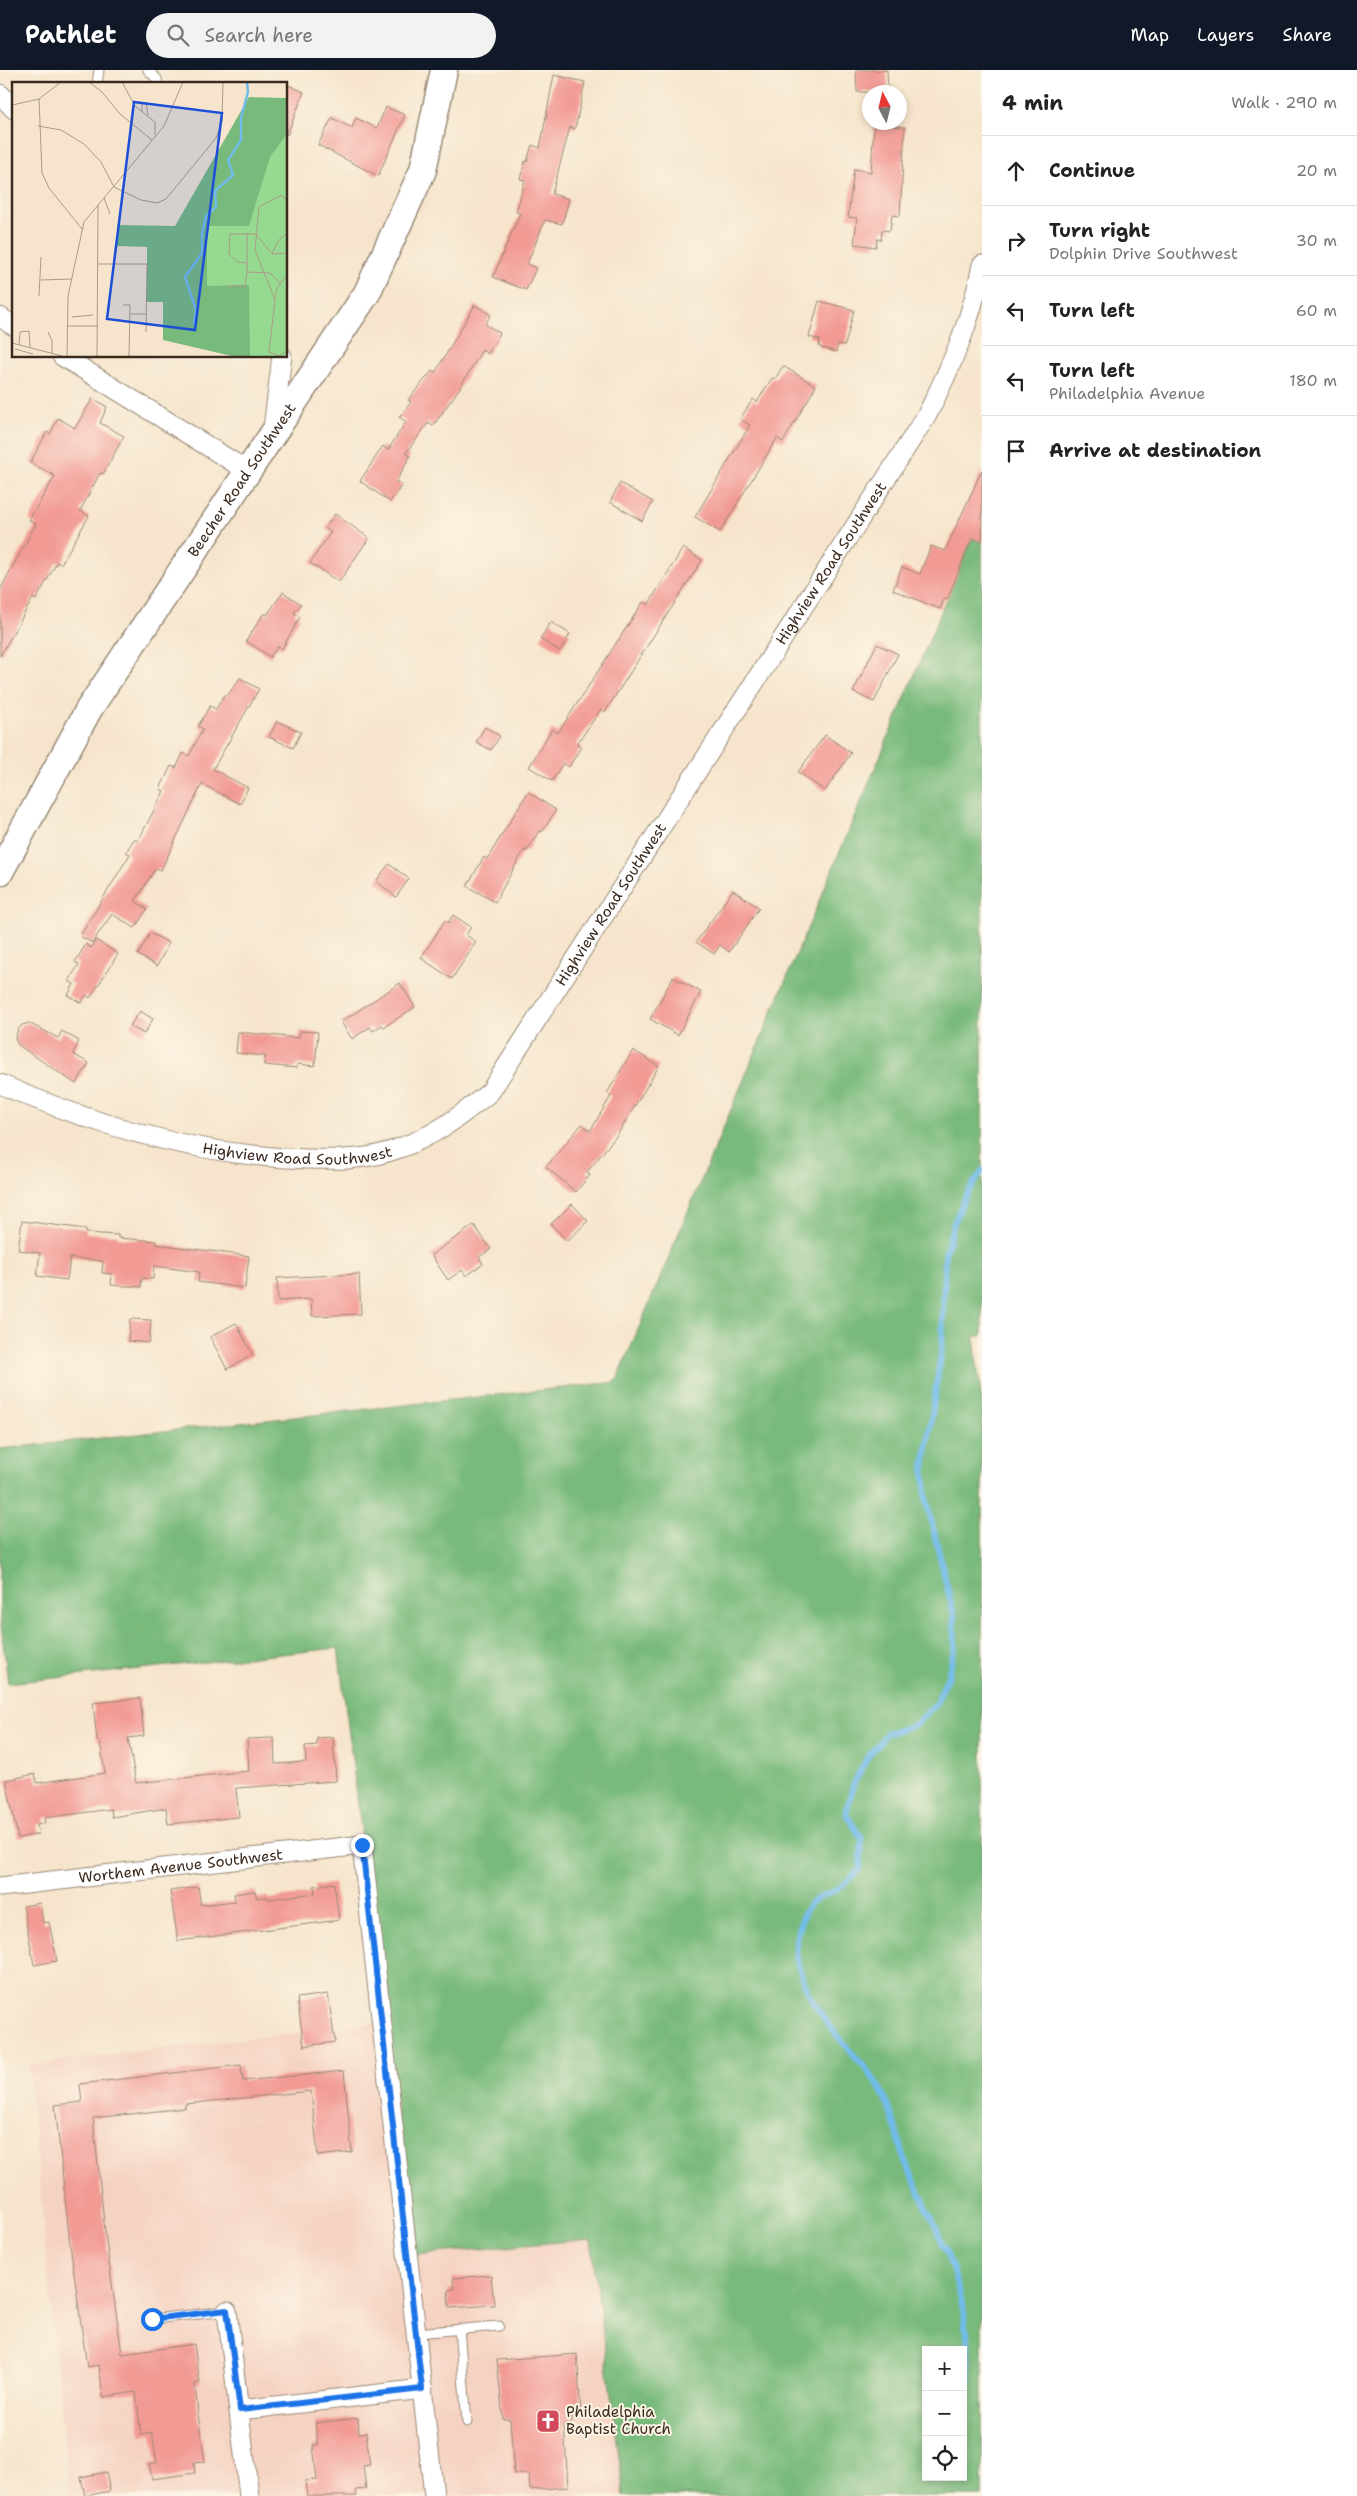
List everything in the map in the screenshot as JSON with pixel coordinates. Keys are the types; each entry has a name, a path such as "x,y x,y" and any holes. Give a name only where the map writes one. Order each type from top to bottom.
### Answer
{"street":[{"name":"Beecher Road Southwest","path":"0,872 89,709 246,470 367,293 423,170 444,70"},
{"path":"0,94 12,106"},
{"name":"Highview Road Southwest","path":"0,1084 52,1107 129,1131 208,1149 285,1158 347,1160 396,1150 445,1128 490,1092 928,416 956,355 977,292 982,265"},
{"path":"0,317 12,325"},
{"path":"65,358 246,470"},
{"path":"273,431 282,358"},
{"name":"Worthem Avenue Southwest","path":"0,1887 362,1845 416,2333"},
{"path":"227,2310 249,2496"},
{"path":"416,2333 434,2496"},
{"path":"240,2410 422,2389"}],"lane":[{"path":"148,70 158,82"},
{"path":"152,2319 227,2310"},
{"path":"416,2333 499,2326"},
{"path":"459,2330 467,2422"}],"shaded area":[{"path":"385,2022 415,2255 591,2239 624,2496 33,2496 69,2494 28,2065"}],"green space":[{"path":"982,515 982,1336 974,1337 982,1406 982,2496 624,2496 591,2239 415,2255 338,1648 8,1683 0,1617 0,1449 616,1382"}],"building":[{"path":"856,70 887,70 888,85 862,85 862,92 857,92"},
{"path":"554,75 585,82 575,129 570,127 552,194 569,199 562,224 545,220 527,264 536,268 526,290 493,277 520,213 516,212 525,180 520,179 525,161 527,162 532,145 540,148"},
{"path":"288,85 304,92 288,132"},
{"path":"386,107 405,115 378,176 318,145 332,118 352,128 356,118 377,128"},
{"path":"874,130 905,130 900,216 892,215 890,231 882,230 881,240 877,239 876,247 854,244 857,218 848,217 854,169 871,172"},
{"path":"819,301 854,310 845,345 838,344 836,352 819,347 820,340 809,337"},
{"path":"475,305 491,315 485,324 500,333 488,354 482,350 459,389 433,426 428,423 406,453 410,456 396,482 402,485 390,502 360,481 383,446 388,450 406,422 399,417 411,402 408,400 432,371 435,373"},
{"path":"783,366 816,386 783,442 777,438 720,532 695,517 750,425 740,419 753,399 757,402 772,378 775,379"},
{"path":"93,398 107,407 100,423 124,436 103,474 100,473 80,511 89,516 61,564 57,562 36,600 33,598 0,656 0,590 36,524 29,520 55,476 30,463 47,432 50,434 58,418 75,428"},
{"path":"982,470 982,542 972,538 947,600 944,599 940,609 893,590 902,567 920,574 931,546 945,551"},
{"path":"620,483 653,502 642,521 610,502"},
{"path":"335,514 369,538 339,582 310,563 331,532 325,528"},
{"path":"683,548 702,560 605,712 601,709 577,744 581,747 569,767 563,763 552,781 529,767 552,729 558,733 643,602 648,605"},
{"path":"283,592 301,604 294,613 300,617 282,649 278,646 270,657 246,641 264,613 267,615"},
{"path":"551,622 570,634 560,651 540,639"},
{"path":"877,644 898,654 874,702 853,692"},
{"path":"240,678 259,689 213,769 248,788 240,804 202,784 161,870 156,868 135,901 147,909 135,928 112,914 92,943 80,936 130,854 126,852 134,839 138,841 164,791 160,789 171,766 176,768 183,753 189,756 203,729 198,726 210,706 216,709 225,694 227,696"},
{"path":"277,721 301,732 293,748 269,737"},
{"path":"485,727 500,736 491,750 476,742"},
{"path":"825,735 851,753 825,791 798,772"},
{"path":"528,792 556,810 542,832 539,831 527,851 524,850 495,902 467,886 484,857 487,859"},
{"path":"389,864 409,879 396,897 376,881"},
{"path":"733,890 759,908 729,952 720,945 714,954 696,942"},
{"path":"453,915 471,927 466,935 476,942 452,979 421,958 445,920 448,923"},
{"path":"150,933 169,943 157,966 138,955"},
{"path":"96,940 118,954 90,998 86,995 81,1003 68,995 74,984 69,981 79,964 75,962 86,944 91,948"},
{"path":"673,977 701,992 678,1035 650,1019"},
{"path":"400,983 415,1007 384,1027 382,1025 373,1031 370,1027 352,1039 341,1022"},
{"path":"140,1011 153,1019 144,1034 130,1026"},
{"path":"29,1023 58,1038 62,1031 79,1041 73,1054 89,1063 76,1084 18,1045 15,1039 18,1030 22,1025"},
{"path":"300,1031 318,1032 315,1066 297,1064 297,1068 264,1065 265,1056 236,1053 238,1032 299,1038"},
{"path":"633,1050 659,1066 618,1134 587,1172 590,1175 576,1192 546,1167 582,1124 590,1131 611,1096 607,1093"},
{"path":"572,1204 588,1221 567,1241 551,1224"},
{"path":"22,1221 86,1229 86,1233 118,1235 118,1238 156,1241 156,1244 249,1256 245,1288 198,1282 199,1272 154,1266 153,1279 142,1278 141,1287 111,1285 112,1274 102,1273 103,1261 70,1258 67,1280 37,1276 40,1253 18,1250"},
{"path":"474,1225 491,1249 479,1257 483,1264 466,1276 462,1270 448,1280 431,1255"},
{"path":"359,1274 361,1314 312,1316 311,1299 278,1301 277,1278"},
{"path":"130,1319 151,1320 149,1343 128,1341"},
{"path":"236,1323 253,1355 227,1369 210,1337"},
{"path":"140,1698 144,1736 128,1738 136,1783 249,1771 247,1739 274,1738 275,1764 306,1762 305,1746 317,1745 317,1738 333,1737 336,1781 236,1788 239,1817 168,1824 166,1808 112,1817 111,1809 44,1818 45,1823 37,1825 39,1834 18,1838 6,1780 35,1774 37,1783 105,1773 100,1741 97,1741 93,1703"},
{"path":"334,1883 339,1920 178,1941 170,1891 198,1887 201,1905 235,1901 234,1894 255,1891 257,1898 268,1897 269,1899 315,1893 314,1886"},
{"path":"40,1903 43,1923 49,1922 57,1961 34,1965 23,1906"},
{"path":"328,1994 335,2042 304,2046 297,1998"},
{"path":"241,2065 243,2081 344,2071 352,2152 318,2156 311,2091 185,2104 185,2108 93,2118 106,2241 122,2354 194,2344 200,2383 195,2384 205,2462 194,2463 195,2473 152,2479 149,2464 157,2463 152,2433 141,2435 136,2392 103,2397 99,2365 87,2367 70,2244 55,2105 82,2102 80,2084"},
{"path":"491,2275 494,2305 449,2308 448,2290 454,2289 453,2278"},
{"name":"Philadelphia Baptist Church","path":"577,2354 581,2414 571,2415 572,2423 564,2424 568,2487 530,2490 529,2474 514,2474 510,2419 503,2419 497,2360"},
{"path":"358,2418 359,2433 366,2432 370,2465 363,2466 366,2489 356,2490 357,2496 307,2496 305,2481 317,2480 313,2445 318,2445 315,2423"},
{"path":"106,2472 110,2491 85,2496 81,2477"}],"waterway":[{"path":"967,2396 969,2356 966,2324 960,2294 951,2265 907,2163 885,2099 876,2082 822,2016 801,1974 797,1960 796,1945 799,1927 811,1903 838,1889 860,1869 862,1839 846,1814 853,1785 867,1758 886,1734 915,1725 936,1704 948,1676 955,1646 954,1616 926,1498 924,1467 942,1347 945,1255 953,1225 965,1197 982,1171"}],"place":[{"name":"Philadelphia Baptist Church","path":"548,2421"}],"route":[{"path":"152,2319 227,2310 240,2410 422,2389 362,1845"}]}
